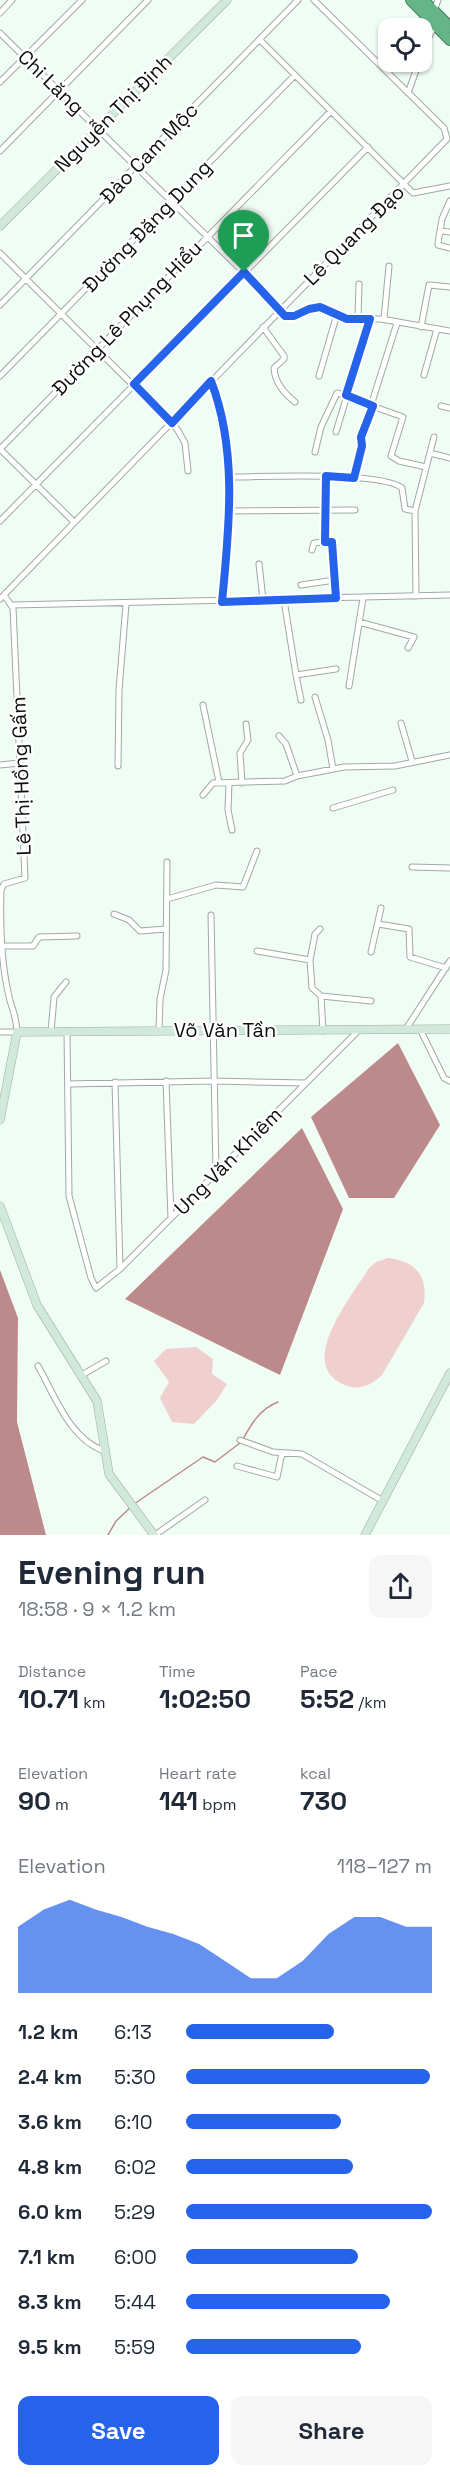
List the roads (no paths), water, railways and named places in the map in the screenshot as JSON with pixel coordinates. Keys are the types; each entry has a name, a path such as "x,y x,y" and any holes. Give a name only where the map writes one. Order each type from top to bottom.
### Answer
{"highway":[{"path":"411,0 450,40"},
{"path":"423,0 450,27"}],"street":[{"path":"0,13 12,0"},
{"path":"0,82 82,0"},
{"path":"0,151 148,0"},
{"name":"Nguyễn Thị Định","path":"0,226 227,0"},
{"name":"Đào Cam Mộc","path":"0,304 298,0"},
{"name":"Lê Quang Đạo","path":"2,597 446,142 448,136 444,128 314,0"},
{"path":"434,11 438,0"},
{"path":"432,31 435,24"},
{"name":"Chi Lăng","path":"0,33 172,200 280,310"},
{"path":"260,40 406,183 414,194 450,186"},
{"path":"408,93 415,72"},
{"name":"Đường Đặng Dung","path":"0,376 295,75"},
{"name":"Đường Lê Phụng Hiểu","path":"0,449 331,111"},
{"path":"0,521 368,147"},
{"path":"450,201 438,245 450,248"},
{"path":"440,231 450,232"},
{"path":"0,253 98,347 172,423 185,443 188,471"},
{"path":"384,319 389,266"},
{"path":"358,319 359,284"},
{"path":"421,327 429,285 450,287"},
{"path":"280,310 289,317 320,307 347,319 384,319 450,331"},
{"path":"319,376 337,314"},
{"path":"336,432 370,319"},
{"path":"354,478 362,446 361,437 373,406 397,323"},
{"path":"263,327 284,356 284,359 274,368 277,380 286,394 295,402"},
{"path":"424,375 437,329"},
{"path":"211,381 220,413 230,477 222,602"},
{"path":"315,452 321,427 337,393 403,417 392,452 393,458 426,467"},
{"path":"441,406 450,408"},
{"path":"416,596 415,511 434,437"},
{"path":"0,449 74,522"},
{"path":"430,453 450,458"},
{"path":"230,477 326,476 400,485 403,490 403,507 415,511"},
{"path":"325,542 326,476"},
{"path":"228,511 355,510"},
{"path":"312,550 314,543 332,542 336,598"},
{"path":"259,564 263,600"},
{"path":"301,585 335,580"},
{"path":"2,597 12,605 450,595"},
{"path":"349,686 363,598"},
{"path":"284,600 301,700"},
{"path":"118,766 119,690 126,604"},
{"name":"Lê Thị Hồng Gấm","path":"4,884 25,878 12,605"},
{"path":"359,622 414,637 408,648"},
{"path":"296,675 336,669"},
{"path":"315,697 328,740 333,769"},
{"path":"203,705 219,782"},
{"path":"401,723 412,761"},
{"path":"243,783 240,753 248,740 246,724"},
{"path":"279,736 286,744 297,776"},
{"path":"203,795 213,783 219,782 285,781 297,776 355,765 395,766 450,755"},
{"path":"0,765 20,763"},
{"path":"229,783 228,804 232,830"},
{"path":"333,808 393,790"},
{"path":"167,899 216,885 243,887 257,851"},
{"path":"159,1030 160,999 166,970 167,862"},
{"path":"412,867 450,868"},
{"path":"0,877 4,884 1,892 8,993 16,1013 17,1032 0,1120"},
{"path":"370,952 381,908"},
{"path":"114,914 129,920 140,931 166,929"},
{"path":"211,915 216,1170"},
{"path":"378,924 409,929 410,957 446,968"},
{"path":"320,929 315,934 310,960 312,988 321,996 371,1001"},
{"path":"3,946 33,946 39,937 77,936"},
{"path":"256,951 310,960"},
{"path":"406,1029 450,961"},
{"path":"51,1032 54,997 66,982"},
{"path":"321,996 323,1031"},
{"path":"420,1029 444,1078 450,1081"},
{"name":"Võ Văn Tần","path":"0,1032 450,1029"},
{"path":"67,1031 68,1084 166,1081 305,1083"},
{"name":"Ung Văn Khiêm","path":"68,1084 69,1202 96,1288 120,1269 216,1170 358,1031"},
{"path":"166,1081 171,1218"},
{"path":"115,1082 120,1269"},
{"path":"0,1206 37,1305 92,1390 100,1411 109,1474 155,1535 205,1500"},
{"path":"82,1375 106,1361"},
{"path":"38,1366 77,1433 89,1446 105,1451"},
{"path":"365,1535 450,1373"},
{"path":"240,1440 282,1453 302,1454 383,1501"},
{"path":"237,1466 277,1477 282,1453"}],"waterway":[{"path":"243,1439 261,1413 278,1402"},
{"path":"134,1504 203,1457 215,1462 240,1443"},
{"path":"108,1535 116,1521 131,1507"}]}
